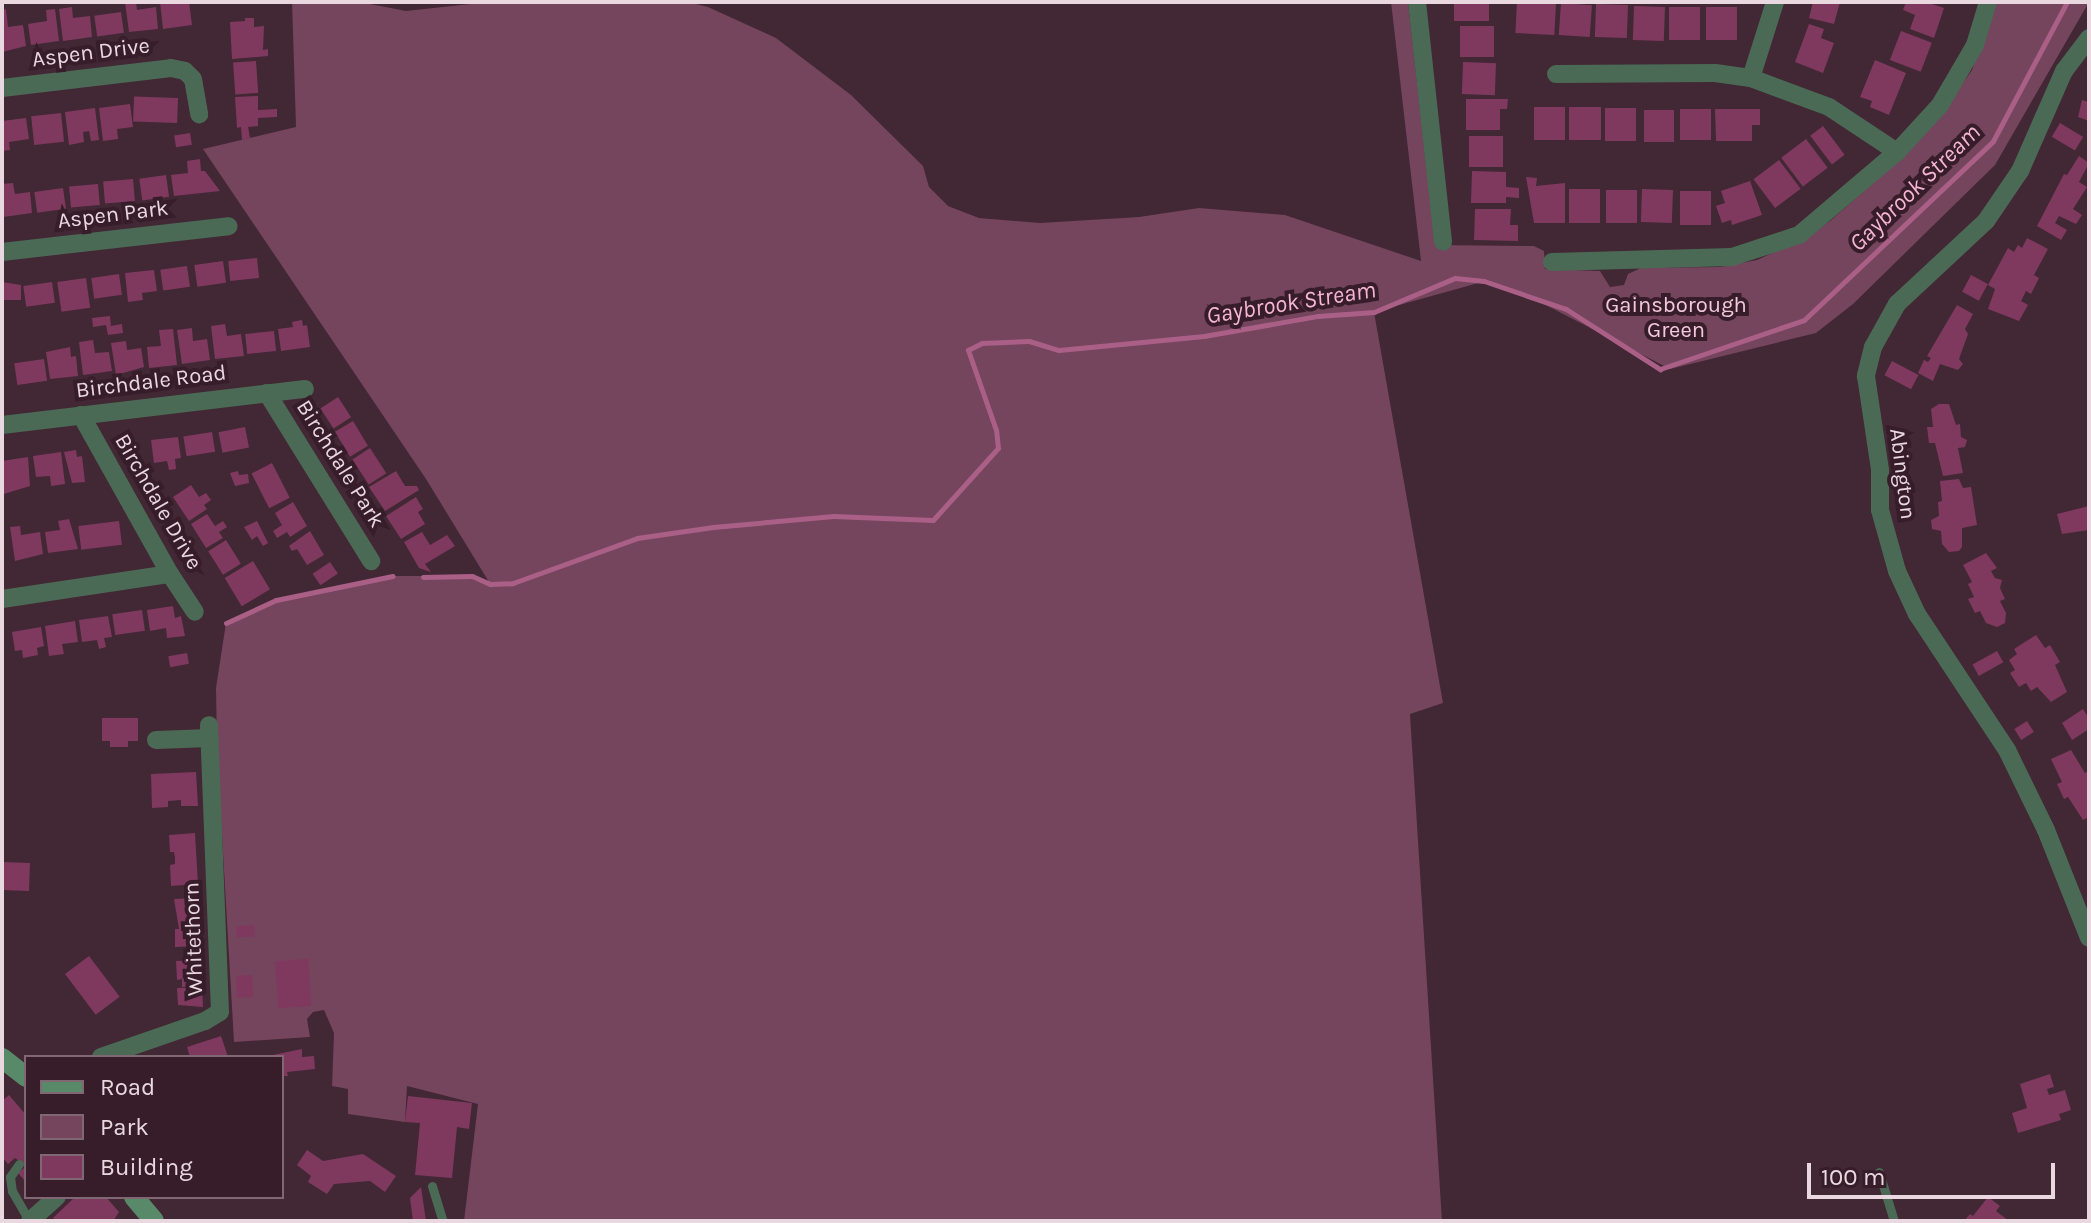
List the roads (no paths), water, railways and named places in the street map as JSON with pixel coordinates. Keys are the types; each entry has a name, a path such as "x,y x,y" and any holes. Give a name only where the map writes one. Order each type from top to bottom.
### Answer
{"street":[{"path":"1417,2 1443,242"},
{"path":"1751,78 1775,2"},
{"path":"1552,262 1732,257 1768,248 1799,235 1897,152 1940,105 1975,45 1988,2"},
{"name":"Abington","path":"2089,38 2064,71 2020,171 1986,221 1897,304 1873,347 1866,376 1880,470 1880,510 1897,571 1917,614 2007,750 2046,830 2089,938"},
{"name":"Aspen Drive","path":"2,88 171,68 185,71 193,79 199,114"},
{"path":"1556,74 1715,73 1751,78 1829,107 1897,152"},
{"name":"Aspen Park","path":"2,252 229,226"},
{"name":"Birchdale Road","path":"2,425 305,389"},
{"name":"Birchdale Park","path":"267,393 371,561"},
{"name":"Birchdale Drive","path":"81,415 170,574 195,612"},
{"path":"2,599 170,574"},
{"name":"Whitethorn","path":"107,1055 205,1021 220,1012 210,732 156,740"},
{"path":"2,1058 24,1075"},
{"path":"30,1221 55,1199"},
{"path":"136,1199 154,1221"}],"lane":[{"path":"19,1164 10,1177 12,1191 30,1221"},
{"path":"1879,1172 1894,1221"},
{"path":"432,1186 443,1221"}],"waterway":[{"name":"Gaybrook Stream","path":"423,577 472,576 490,584 513,583 637,538 713,527 833,516 933,520 998,448 996,430 968,350 982,343 1029,341 1059,350 1204,336 1318,316 1374,312 1455,278 1484,281 1566,309 1660,369 1804,320 1993,141 2067,2"},
{"name":"Gaybrook Stream","path":"226,623 276,600 393,576"}],"park label":[{"name":"Gainsborough Green","path":"1676,318"}]}
